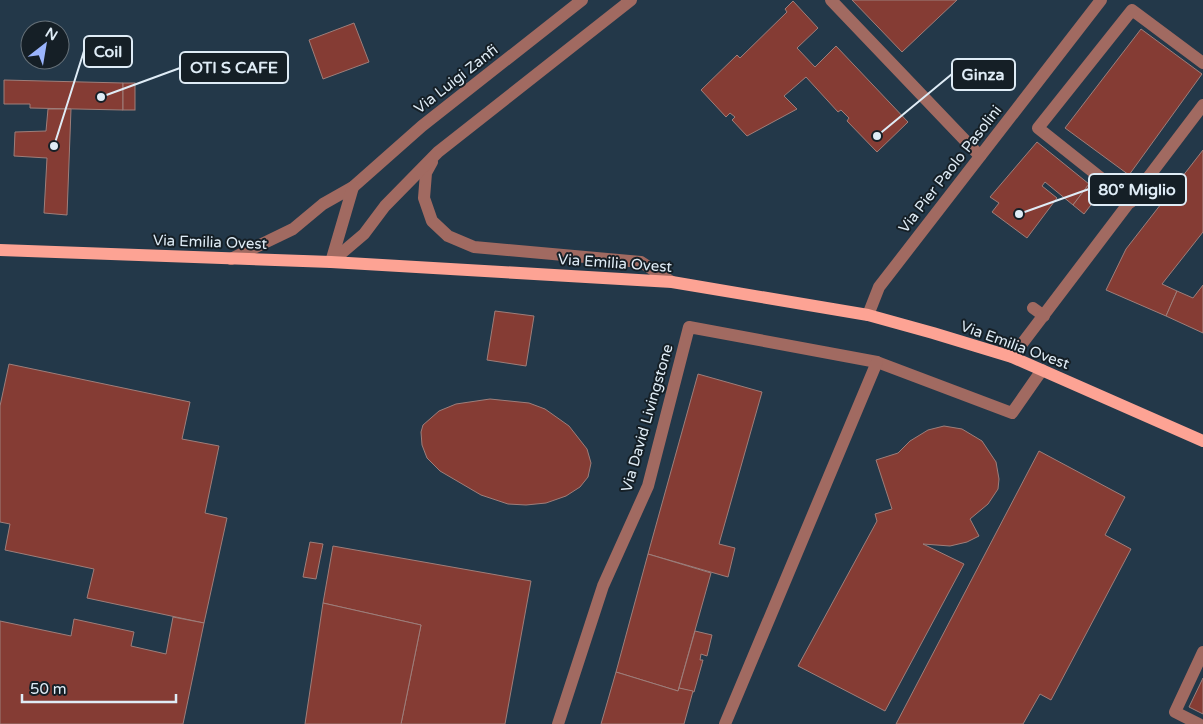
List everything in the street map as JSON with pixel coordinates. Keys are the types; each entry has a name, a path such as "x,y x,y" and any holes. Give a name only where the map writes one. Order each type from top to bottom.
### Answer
{"main road":[{"name":"Via Emilia Ovest","path":"0,250 331,262 672,282 868,315 1012,357 1203,440"}],"street":[{"name":"Via Luigi Zanfi","path":"231,258 293,229 323,204 353,187 422,126 582,0"},
{"path":"331,262 364,234 385,206 438,152 631,0"},
{"path":"831,0 980,156"},
{"name":"Via Pier Paolo Pasolini","path":"868,315 879,287 1101,0"},
{"path":"1131,202 1038,128 1132,10 1203,62"},
{"path":"1012,357 1038,312 1131,202 1203,105"},
{"path":"438,152 426,173 424,198 432,221 448,236 474,247 641,262 672,282"},
{"path":"331,262 353,187"},
{"name":"Via David Livingstone","path":"558,724 603,586 648,486 689,328 877,362 1012,412 1042,370"},
{"path":"725,724 877,362"},
{"path":"1199,724 1175,712 1203,652"}],"building":[{"path":"852,0 957,0 902,52"},
{"path":"793,1 818,28 797,48 815,67 836,46 908,122 877,152 847,121 849,118 841,110 838,112 806,77 784,96 797,109 747,136 732,120 735,117 730,113 726,117 701,90 737,55 740,58 787,12 785,9"},
{"path":"354,23 369,62 323,79 309,40"},
{"path":"1141,29 1202,74 1129,175 1065,128"},
{"path":"4,80 123,83 123,110 30,108 30,104 4,104"},
{"path":"123,83 135,83 135,110 123,110"},
{"path":"48,109 71,109 67,215 44,213 47,158 14,156 15,132 46,131"},
{"path":"1037,142 1089,184 1073,205 1045,182 1042,186 1057,198 1027,238 992,212 999,203 990,197"},
{"path":"1203,150 1203,232 1162,284 1177,291 1166,316 1106,290 1126,249"},
{"path":"1089,184 1100,193 1084,214 1073,205"},
{"path":"1203,285 1203,333 1166,316 1177,291 1193,298"},
{"path":"495,311 534,316 526,366 487,360"},
{"path":"9,364 190,402 182,439 219,446 205,513 227,518 204,623 87,598 94,569 5,550 10,524 0,522 0,406"},
{"path":"698,374 762,392 719,544 735,548 728,577 648,554"},
{"path":"490,399 529,403 545,409 569,426 587,449 591,463 588,477 580,487 566,496 546,503 508,504 481,495 440,471 427,458 422,445 421,432 423,425 439,411 456,404"},
{"path":"944,426 962,429 982,441 996,462 999,479 998,489 988,504 970,519 979,536 967,542 950,546 923,544 964,564 885,711 798,666 877,521 875,514 892,509 876,460 898,453 910,441 928,430"},
{"path":"1039,451 1125,497 1105,535 1131,549 1051,700 1040,694 1023,724 896,724"},
{"path":"310,542 323,544 316,579 303,577"},
{"path":"333,546 531,581 505,724 401,724 421,625 323,603"},
{"path":"648,554 711,573 678,691 616,672"},
{"path":"323,603 421,625 401,724 305,724"},
{"path":"173,617 204,623 183,724 0,724 0,621 71,636 74,619 134,632 131,646 166,654"},
{"path":"695,631 712,635 707,656 701,654 700,660 703,660 694,692 679,688"},
{"path":"616,672 678,691 679,688 693,691 684,724 601,724"},
{"path":"1203,678 1203,714 1189,707"}],"place":[{"name":"OTI S CAFE","path":"101,97"},
{"name":"Ginza","path":"877,136"},
{"name":"Coil","path":"54,146"},
{"name":"80° Miglio","path":"1019,214"}]}
